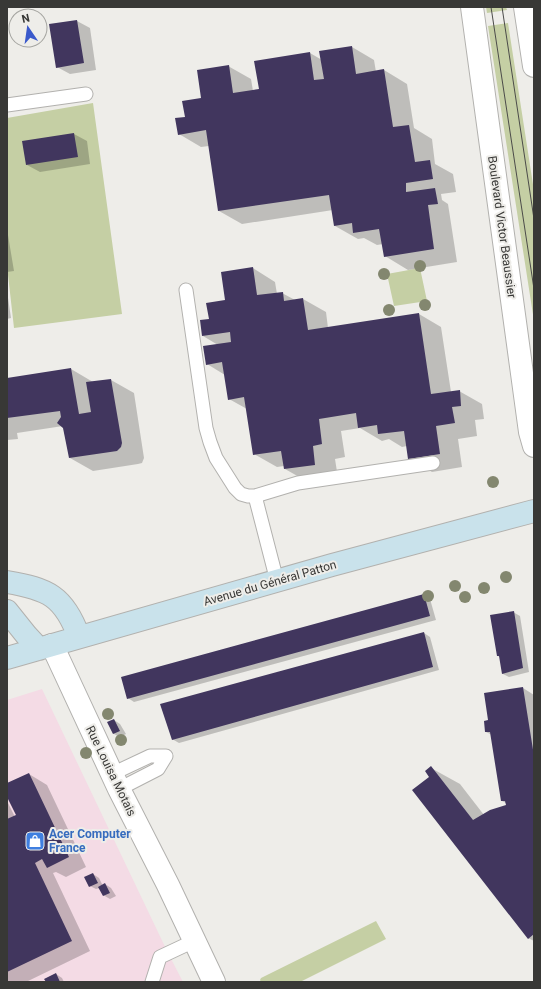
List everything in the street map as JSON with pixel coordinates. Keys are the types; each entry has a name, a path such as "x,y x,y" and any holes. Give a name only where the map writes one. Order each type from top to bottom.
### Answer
{"street":[{"name":"Boulevard Victor Beaussier","path":"472,7 530,432 534,446"},
{"path":"525,7 534,66"},
{"name":"Avenue du Général Patton","path":"7,658 534,510"},
{"path":"7,582 32,586 50,594 64,606 79,637"},
{"path":"32,586 14,598 8,612 27,636 45,647"},
{"name":"Rue Louisa Motais","path":"45,647 168,885 214,982"}],"lane":[{"path":"7,105 86,94"},
{"path":"186,290 206,428 216,458 235,488 241,494 254,496 298,483 433,463"},
{"path":"254,496 277,581"},
{"path":"152,982 160,957 194,941"}],"shaded area":[{"path":"42,689 183,982 7,982 7,700"}],"green space":[{"path":"486,7 506,7 507,10 487,13"},
{"path":"508,23 534,191 534,321 488,26"},
{"path":"93,103 122,314 14,328 7,266 7,118"},
{"path":"420,268 427,301 394,306 387,274"},
{"path":"376,921 386,939 300,982 261,982 261,978"}],"building":[{"path":"77,20 84,63 56,68 49,24"},
{"path":"352,46 356,74 384,69 393,127 409,125 415,162 430,160 433,179 406,183 406,192 435,188 438,204 428,205 434,249 384,257 379,229 353,233 352,223 334,226 329,195 218,211 206,130 178,135 175,118 185,117 182,101 201,98 197,70 229,65 233,93 259,89 254,61 310,52 314,80 324,79 319,51"},
{"path":"74,133 78,157 26,165 22,141"},
{"path":"253,267 257,295 283,292 284,301 303,298 308,330 419,313 431,394 460,390 461,406 452,407 455,423 436,426 440,454 408,459 404,431 378,434 377,425 358,428 356,413 319,419 322,444 313,446 315,465 284,469 281,451 253,455 244,397 228,400 222,362 206,365 203,346 231,342 230,332 202,336 200,320 209,319 206,303 225,300 221,272"},
{"path":"71,368 79,414 91,412 86,382 111,379 122,443 121,447 117,451 69,458 63,428 57,423 61,417 60,411 7,418 7,378"},
{"path":"424,594 430,616 127,699 121,677"},
{"path":"514,611 523,668 502,674 499,656 497,656 490,615"},
{"path":"424,632 433,667 172,740 160,704"},
{"path":"523,687 534,756 534,934 528,939 412,790 429,777 425,771 431,766 473,820 490,810 506,805 505,801 501,801 490,732 485,732 484,721 488,720 484,693"},
{"path":"114,719 120,731 113,734 107,722"},
{"path":"29,773 69,857 47,868 42,859 35,863 72,941 7,972 7,819 16,815 7,797 7,783"},
{"path":"93,873 98,883 89,887 84,877"},
{"path":"105,883 110,893 103,896 98,887"},
{"path":"56,973 60,982 46,982 44,979"}],"tram line":[{"path":"491,7 534,289"},
{"path":"502,7 534,219"}],"place":[{"name":"Acer Computer France","path":"35,841"}]}
